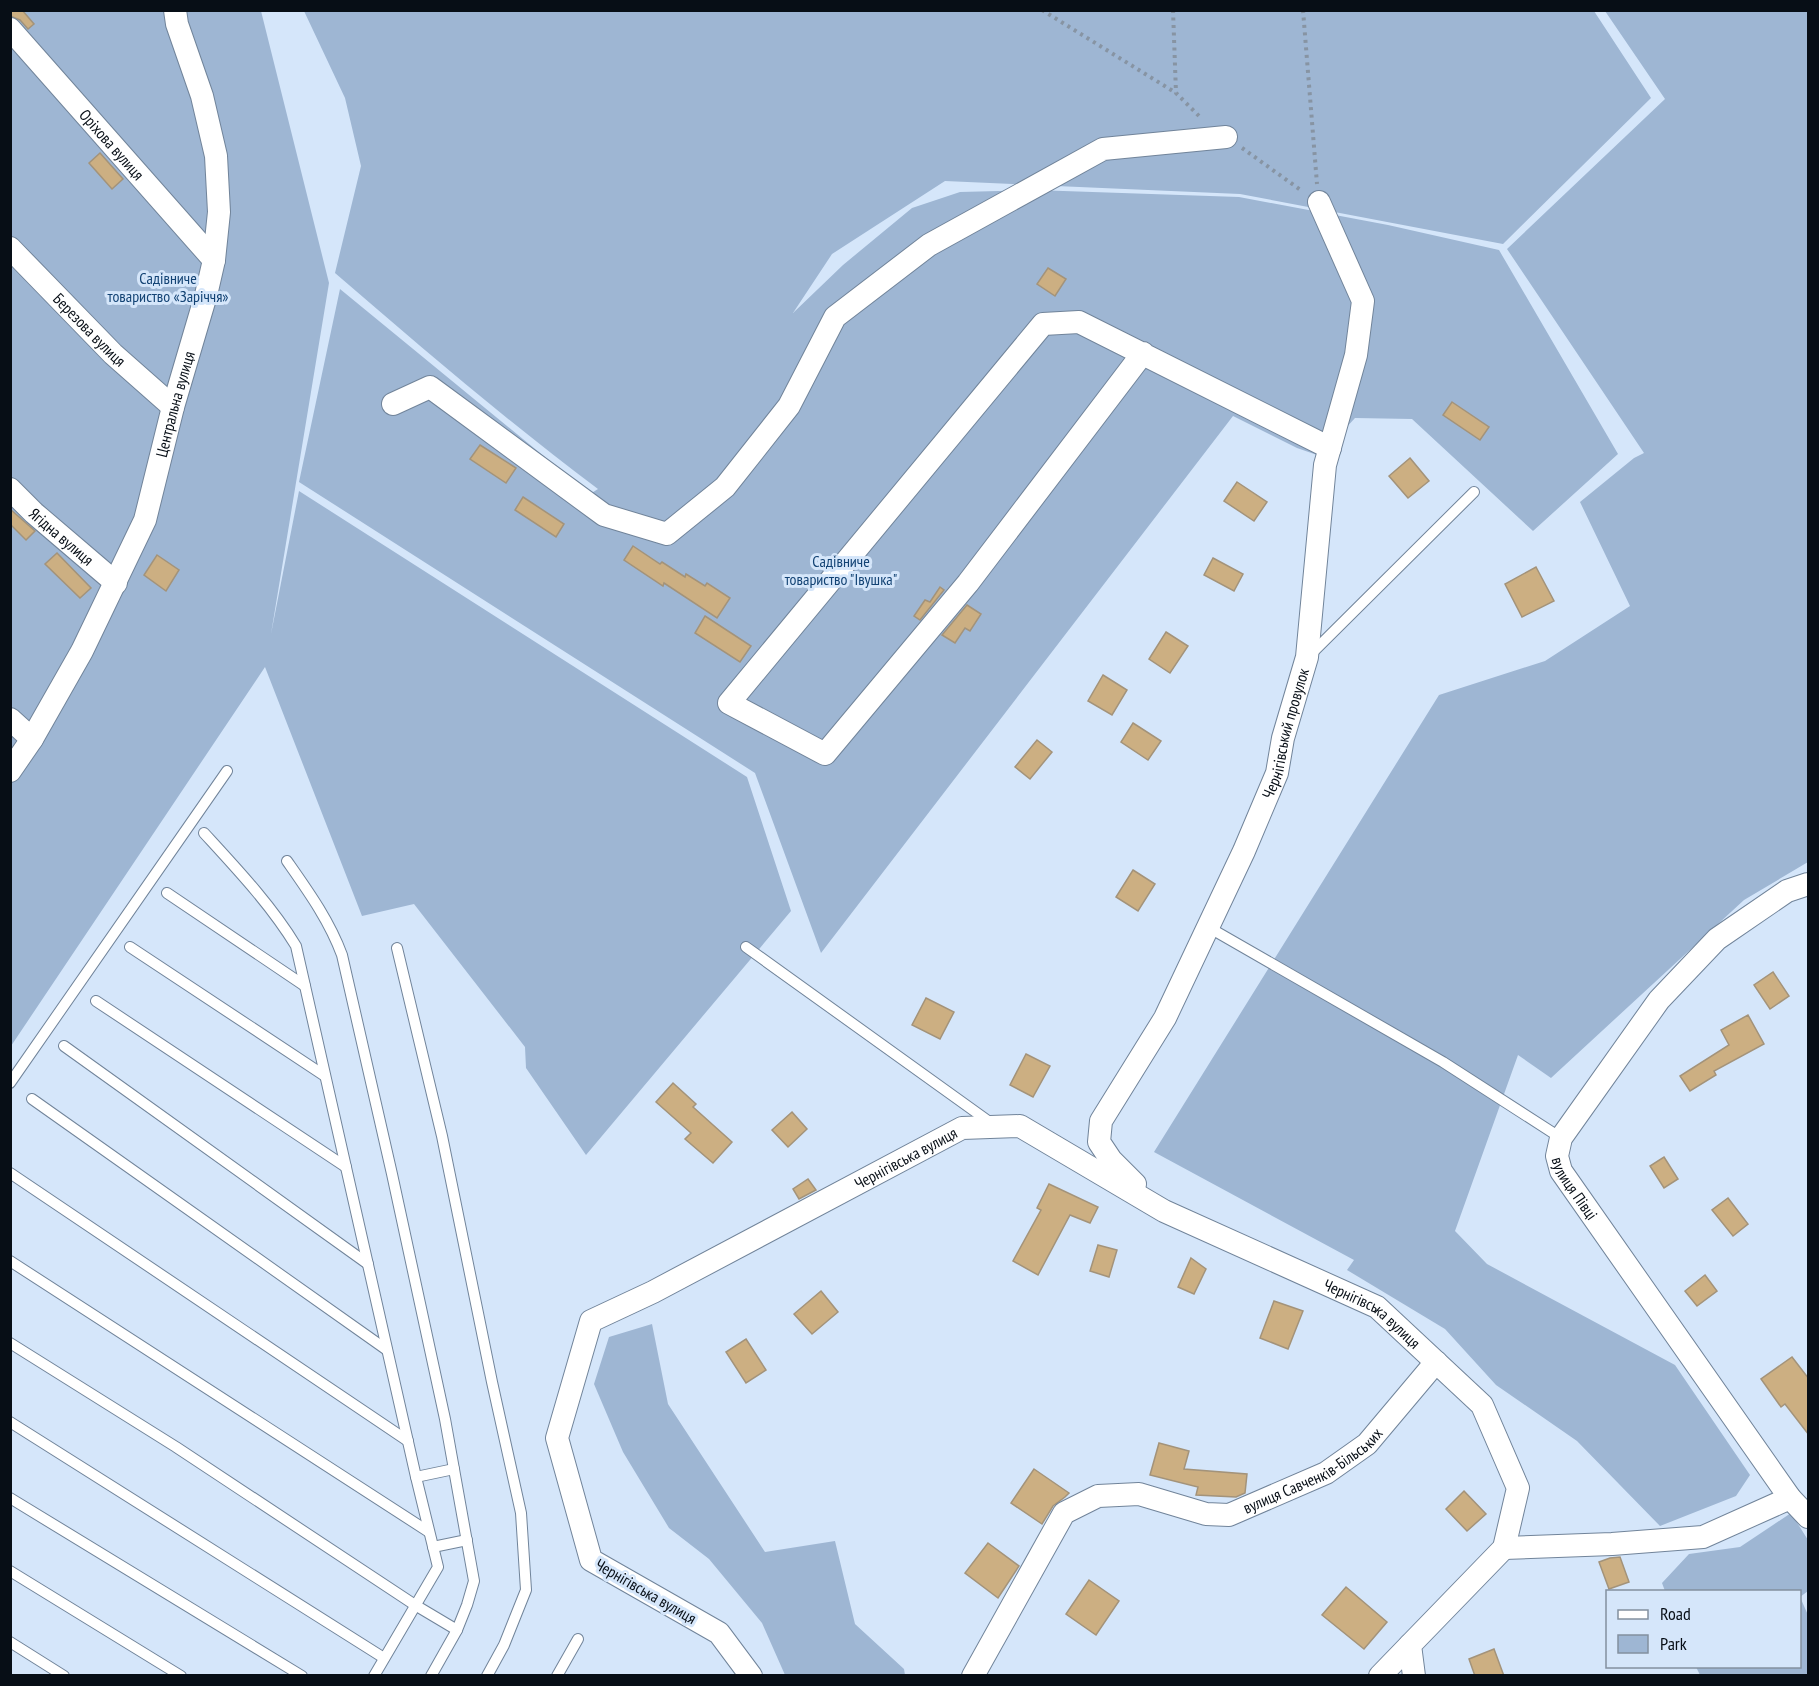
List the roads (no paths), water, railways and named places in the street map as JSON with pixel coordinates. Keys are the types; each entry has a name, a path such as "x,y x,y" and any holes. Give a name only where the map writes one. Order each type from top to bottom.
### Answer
{"street":[{"name":"Центральна вулиця","path":"10,771 32,740 82,651 145,520 172,407 206,295 214,260 219,212 216,156 202,96 177,24 175,10"},
{"name":"Оріхова вулиця","path":"10,29 214,260"},
{"path":"393,404 430,387 604,515 667,534 725,487 789,406 835,317 930,245 1103,149 1226,137"},
{"name":"Чернігівський провулок","path":"1164,1211 1111,1160 1099,1142 1101,1121 1165,1018 1244,851 1277,773 1283,738 1307,657 1325,465 1356,355 1363,301 1319,202"},
{"name":"Березова вулиця","path":"10,248 113,354 172,407"},
{"path":"1143,353 968,583 825,754 729,703 1043,324 1079,322 1143,353 1330,448"},
{"name":"Ягідна вулиця","path":"10,489 34,513 116,583"},
{"path":"10,719 32,740"},
{"name":"вулиця Півці","path":"1809,884 1787,891 1718,939 1659,1000 1561,1138 1557,1156 1561,1171 1790,1498 1809,1517"},
{"name":"Чернігівська вулиця","path":"751,1676 719,1633 591,1560 557,1438 591,1321 653,1292 962,1128 1020,1126 1164,1211 1377,1307 1482,1405 1518,1488 1504,1548"},
{"name":"вулиця Савченків-Більських","path":"973,1676 1065,1513 1098,1496 1139,1494 1206,1514 1229,1515 1326,1473 1367,1444 1436,1362"},
{"path":"1380,1676 1504,1548 1612,1544 1703,1537 1790,1498"},
{"path":"1410,1645 1414,1676"}],"lane":[{"path":"1307,657 1474,492"},
{"path":"10,1083 226,771"},
{"path":"204,833 242,874 283,924 296,946 438,1567 374,1676"},
{"path":"286,861 323,914 342,955 392,1174 467,1540 474,1581 457,1630 431,1676"},
{"path":"167,893 305,986"},
{"path":"1208,927 1443,1062 1561,1138"},
{"path":"130,947 325,1076"},
{"path":"746,947 999,1128"},
{"path":"397,948 442,1136 521,1513 526,1590 504,1645 487,1676"},
{"path":"96,1001 346,1167"},
{"path":"64,1046 368,1264"},
{"path":"32,1099 387,1350"},
{"path":"10,1173 408,1441"},
{"path":"10,1261 429,1532"},
{"path":"10,1343 176,1447 457,1630"},
{"path":"10,1422 384,1658"},
{"path":"416,1478 454,1468"},
{"path":"10,1498 302,1676"},
{"path":"433,1547 467,1540"},
{"path":"10,1571 181,1676"},
{"path":"557,1676 578,1639"},
{"path":"10,1642 64,1676"}],"park label":[{"name":"Садівниче товариство «Заріччя»","path":"168,287"},
{"name":"Садівниче товариство \"Івушка\"","path":"841,570"}]}
